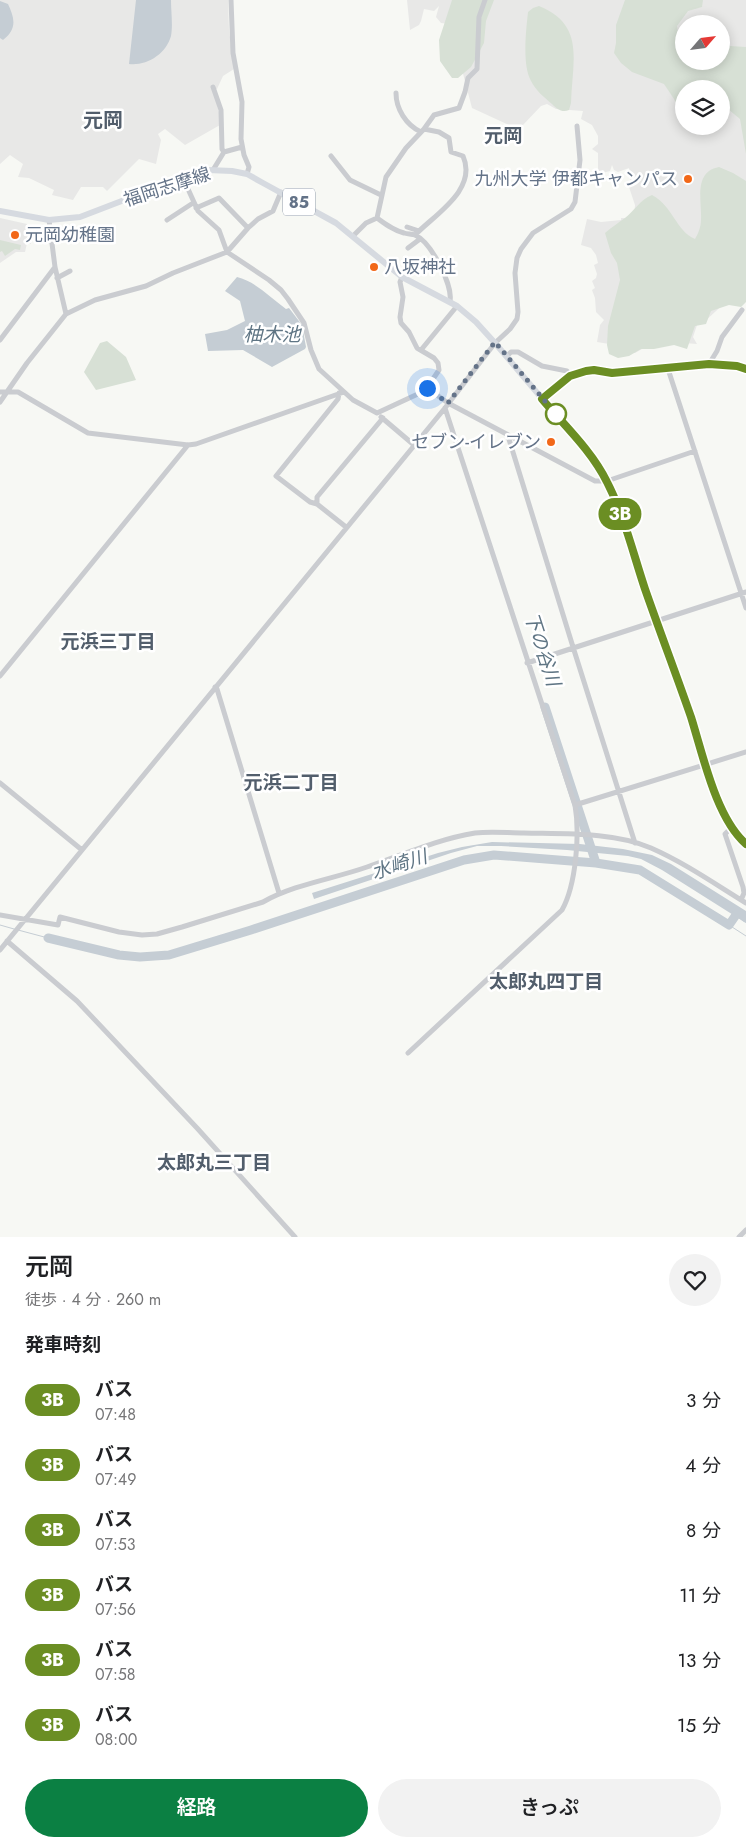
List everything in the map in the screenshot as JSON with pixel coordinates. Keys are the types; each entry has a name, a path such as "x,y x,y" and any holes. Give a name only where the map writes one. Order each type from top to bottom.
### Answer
{"main road":[{"name":"福岡志摩線","path":"0,211 49,220 80,217 183,178 213,170 232,170 246,174 323,214 353,236 402,277 450,301 476,322 594,460 607,481 619,510 656,622 682,692 717,799 732,827 746,844"}],"street":[{"path":"231,0 233,53 242,102 242,147 249,168 246,174"},
{"path":"377,218 386,177 406,148 423,131 434,115 441,111 459,108 468,78 477,69 479,17 485,0"},
{"path":"213,87 221,110 222,149 224,152"},
{"path":"396,93 399,110 417,130 439,132 448,138 451,152 463,156 467,177 449,205 418,235 408,248"},
{"path":"0,950 446,406 495,342 510,329 517,318 518,312 515,273 517,258 521,249 533,233 571,209 575,202 580,160 577,126"},
{"path":"213,170 224,152 242,147"},
{"path":"331,156 350,180 381,195"},
{"path":"183,178 195,206 205,219 219,230 228,252 281,290 304,323 311,350 319,369 341,392 377,413 414,445"},
{"path":"0,402 27,363 66,314 95,300 138,289 228,252 248,228 273,211 280,192"},
{"path":"167,220 195,206 219,198 248,228"},
{"path":"377,218 389,227 402,233 418,235"},
{"path":"353,236 366,223 377,218"},
{"path":"49,220 55,267 66,314"},
{"path":"407,227 418,235 430,249 441,269 451,295 450,301"},
{"path":"0,340 55,267"},
{"path":"57,278 70,271"},
{"path":"377,413 427,388 439,370 438,363 434,358 417,348 400,317 403,297 400,282 402,277"},
{"path":"421,350 457,306"},
{"path":"709,364 717,351 722,337 742,310"},
{"path":"507,356 511,352 518,352 542,366 568,371 570,376"},
{"path":"542,399 570,376 594,370 612,373 709,364 737,366 746,369"},
{"path":"668,368 744,593 746,608"},
{"path":"427,388 446,406 595,481 607,481 695,451"},
{"path":"0,392 18,392 88,433 196,444 341,392"},
{"path":"341,392 338,399 276,476 310,502 317,504 346,527"},
{"path":"408,1053 562,910 569,899 572,888 577,836 577,804 446,406"},
{"path":"317,504 317,498 382,418"},
{"path":"508,436 572,647 635,843"},
{"path":"0,676 188,444"},
{"path":"530,662 744,593"},
{"path":"215,687 280,893"},
{"path":"577,804 746,752"},
{"path":"0,783 82,850"},
{"path":"732,827 725,834 743,887 744,902"},
{"path":"0,915 58,925 60,918 132,934 150,934 182,927 263,902 280,893 463,836 494,832 584,835 635,843 651,848 687,866 744,902"},
{"path":"7,941 77,1000 197,1128 295,1237"},
{"path":"739,1237 746,1230"}],"shaded area":[{"path":"0,0 228,0 229,30 234,69 223,76 217,89 213,90 220,116 220,125 185,145 165,129 158,134 161,140 156,164 139,159 107,191 103,187 81,187 73,200 52,195 54,190 29,178 18,177 23,164 10,155 0,164"},
{"name":"九州大学 伊都キャンパス","path":"407,0 746,0 746,275 744,304 734,299 728,300 703,323 697,325 693,337 697,344 646,340 642,349 633,353 634,348 597,342 600,325 604,320 596,312 595,298 592,290 595,288 592,281 596,278 597,274 594,265 598,263 596,255 591,248 581,245 587,219 601,222 621,220 621,218 634,218 635,205 629,187 631,185 629,168 618,172 614,170 612,165 610,171 598,174 598,153 592,149 598,144 598,136 592,125 581,119 583,111 556,109 547,104 541,106 522,126 511,126 472,108 450,24 441,23 436,17 439,6 434,11 424,9 419,25 410,30"},
{"path":"452,0 494,0 486,21 484,43 471,67 458,78 452,78 440,61 439,40"},
{"path":"625,0 703,0 702,7 688,11 685,15 675,15 675,70 730,70 730,46 746,47 746,154 740,119 730,111 730,80 675,80 675,101 664,84 632,72 621,63 614,53 616,25"},
{"path":"539,6 554,14 564,23 570,34 574,59 571,103 569,110 566,111 558,109 540,94 528,74 525,48 528,12"},
{"path":"719,167 746,181 746,302 741,307 729,305 711,311 706,324 695,326 687,349 674,345 654,349 641,349 629,356 618,358 609,354 607,345 608,326 620,280 617,263 611,253 605,233 652,195 665,205 683,230 695,239 701,223 700,196 702,181 711,170"},
{"name":"元岡幼稚園","path":"0,218 27,224 31,244 27,243 25,252 16,252 0,263"},
{"path":"0,240 21,245 20,250 15,249 5,256 2,251 0,252"},
{"path":"107,341 126,357 136,380 96,390 84,372 100,343"}],"water":[{"path":"136,0 171,0 172,32 165,48 155,58 142,63 129,64"},
{"path":"0,1 8,4 13,19 13,28 3,40 0,38"},
{"name":"柚木池","path":"237,277 250,282 286,309 289,308 302,325 305,349 272,367 243,350 208,351 205,334 227,330 245,321 240,301 225,291"},
{"path":"492,842 580,844 623,849 652,855 671,864 746,911 746,923 662,870 641,859 567,850 477,846 314,899 312,893 438,853"}],"waterway":[{"name":"下の谷川","path":"545,707 596,863"},
{"name":"水崎川","path":"48,938 119,955 140,957 169,955 464,860 494,855 596,863 640,870 729,925 738,912 746,918"},
{"path":"0,925 14,929"},
{"path":"729,925 746,936"},
{"path":"18,930 48,938"}],"bus line":[{"name":"3B","path":"746,369 737,366 709,364 612,373 594,370 586,371 577,373 560,382 542,399 594,460 607,481 619,510 656,622 682,692 717,799 732,827 746,844"}],"place":[{"name":"九州大学 伊都キャンパス","path":"688,179"},
{"name":"元岡幼稚園","path":"15,235"},
{"name":"八坂神社","path":"374,267"},
{"name":"セブン-イレブン","path":"551,442"}],"district":[{"name":"元岡","path":"103,120"},
{"name":"元岡","path":"503,135"},
{"name":"元浜三丁目","path":"108,641"},
{"name":"元浜二丁目","path":"291,782"},
{"name":"太郎丸四丁目","path":"546,981"},
{"name":"太郎丸三丁目","path":"214,1162"}],"route":[{"path":"427,388 448,403 495,342 556,414"}]}
